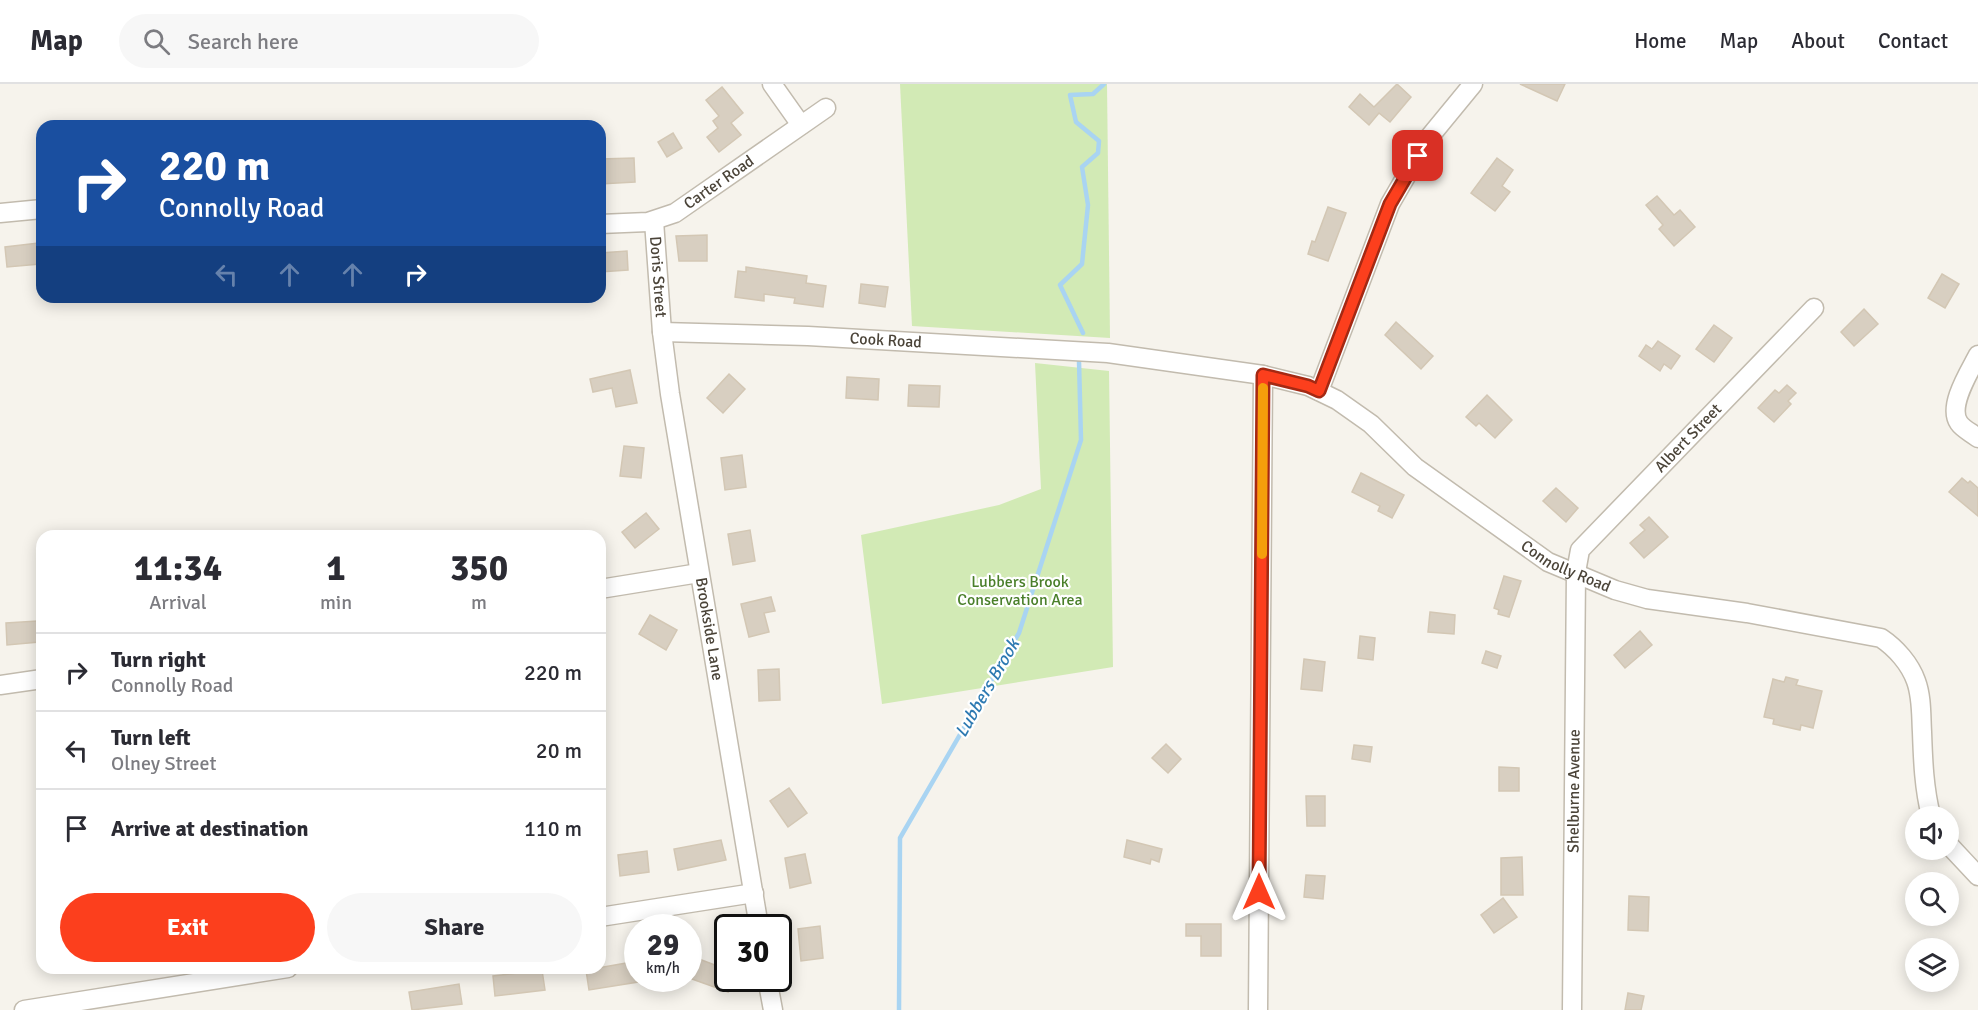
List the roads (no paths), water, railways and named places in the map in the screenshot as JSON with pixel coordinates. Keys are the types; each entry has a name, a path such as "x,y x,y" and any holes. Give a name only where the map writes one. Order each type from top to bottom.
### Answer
{"street":[{"path":"772,84 801,125"},
{"path":"1319,391 1390,204 1427,140 1473,84"},
{"name":"Carter Road","path":"606,224 654,221 682,208 825,108"},
{"path":"0,213 36,210"},
{"name":"Doris Street","path":"654,221 662,332"},
{"name":"Albert Street","path":"1576,572 1580,550 1814,308"},
{"name":"Cook Road","path":"662,332 808,336 1108,353"},
{"name":"Brookside Lane","path":"662,332 699,573 757,914"},
{"name":"Connolly Road","path":"1108,353 1263,375 1319,391 1337,400 1371,424 1415,467 1548,562 1615,590 1647,599 1747,613 1881,638 1892,645 1901,656 1916,682 1920,701 1925,789 1929,806"},
{"path":"1978,355 1959,395 1955,409 1959,423 1978,438"},
{"path":"1258,1010 1263,375"},
{"name":"Shelburne Avenue","path":"1572,1010 1576,572"},
{"path":"606,588 699,573"},
{"path":"0,685 36,680"},
{"path":"1959,856 1978,876"},
{"path":"606,916 754,892"},
{"path":"24,1010 96,1004 256,974"},
{"path":"770,992 773,1010"}],"waterway":[{"name":"Lubbers Brook","path":"1083,333 1060,285 1082,264 1088,205 1082,167 1098,153 1099,141 1076,122 1070,95 1093,94 1104,84"},
{"name":"Lubbers Brook","path":"899,1010 900,838 1019,633 1081,440 1079,361"}],"park label":[{"name":"Lubbers Brook Conservation Area","path":"1020,591"}]}
